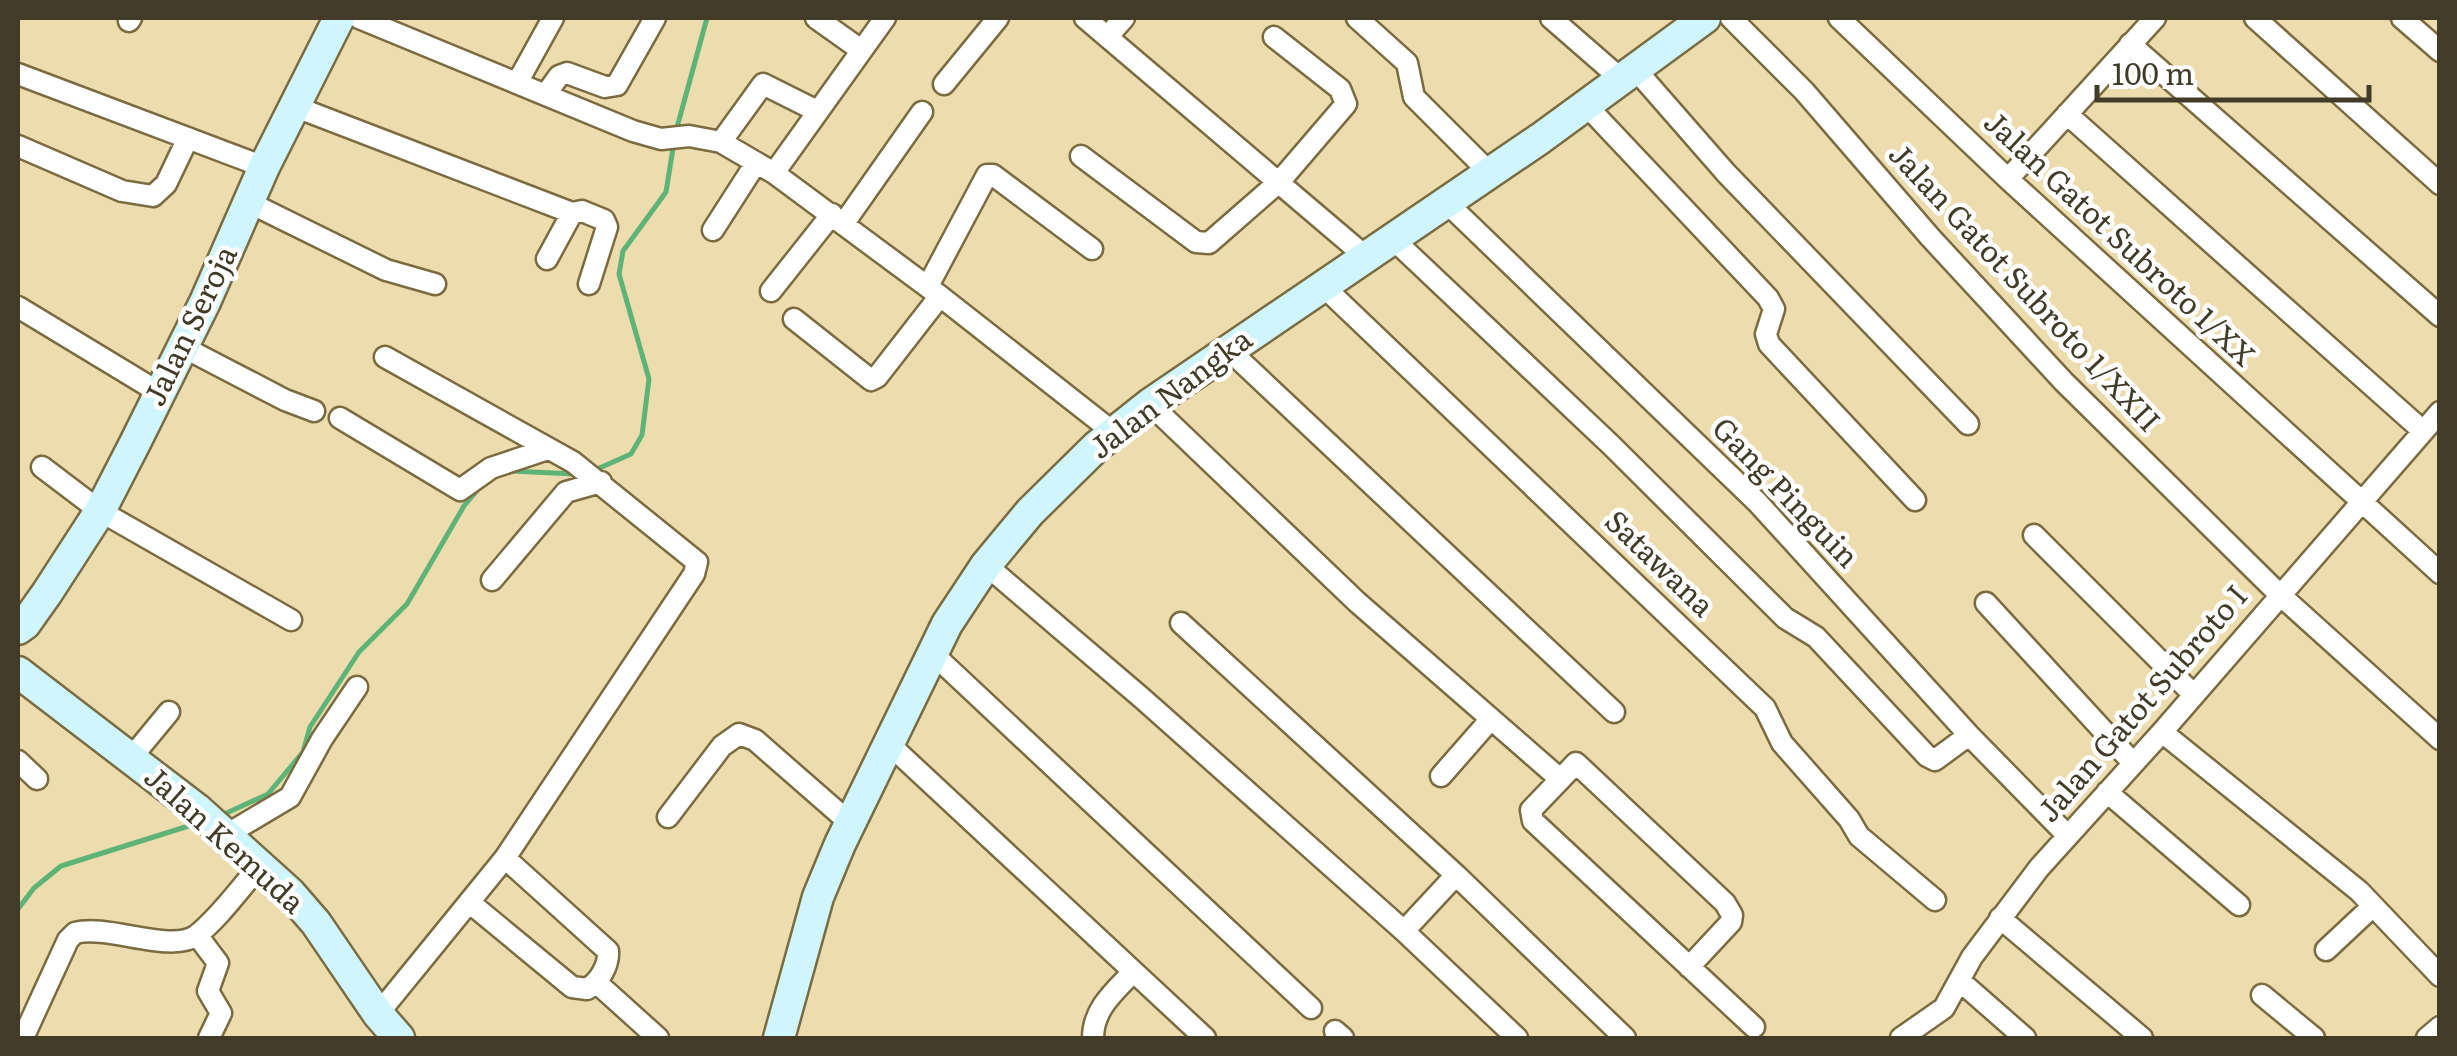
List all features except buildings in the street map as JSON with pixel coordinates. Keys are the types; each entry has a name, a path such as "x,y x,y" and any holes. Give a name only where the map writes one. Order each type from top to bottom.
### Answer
{"main road":[{"name":"Jalan Seroja","path":"22,675 21,626 100,510 183,347 264,168 339,18"},
{"name":"Jalan Nangka","path":"779,1038 814,910 850,823 932,652 986,565 1030,512 1113,432 1150,404 1448,203 1706,18"},
{"name":"Jalan Kemuda","path":"22,675 198,810 306,910 399,1038"}],"street":[{"path":"359,18 632,130 662,139 689,136 721,142 838,218 1113,432"},
{"path":"517,83 553,18"},
{"path":"546,94 559,76 568,73 605,87 617,84 654,18"},
{"path":"816,18 861,50"},
{"path":"713,230 817,111 884,18"},
{"path":"944,84 998,18"},
{"path":"1084,18 1365,256"},
{"path":"1108,36 1124,18"},
{"path":"1358,18 1406,63 1408,84 1420,104 1490,172"},
{"path":"1551,18 1628,75 1968,424"},
{"name":"Jalan Gatot Subroto 1/XXII","path":"1731,18 1804,91 1930,237 2064,382 2279,594 2440,740"},
{"name":"Jalan Gatot Subroto 1/XX","path":"1839,18 2008,180 2440,573"},
{"path":"2008,180 2155,18"},
{"path":"2255,18 2440,184"},
{"path":"2402,18 2440,51"},
{"path":"1081,156 1200,244 1209,243 1280,181 1346,104 1340,89 1274,37"},
{"path":"2130,44 2440,316"},
{"path":"18,74 264,168"},
{"path":"721,142 762,84 817,111"},
{"path":"1585,104 1768,298 1774,309 1766,334 1769,344 1914,500"},
{"path":"296,108 572,213 585,212 607,224 589,284"},
{"path":"771,292 838,218 922,112"},
{"path":"2068,114 2423,431"},
{"path":"18,146 122,191 153,196 166,184 188,138"},
{"path":"794,318 871,380 877,377 934,291 987,175 993,175 1092,249"},
{"path":"250,203 386,270 435,284"},
{"name":"Gang Pinguin","path":"1448,203 1758,503 1969,735 2068,836"},
{"path":"547,259 572,213"},
{"path":"1393,239 1611,445 1784,618 1816,637 1927,756 1935,760 1941,757 1969,735"},
{"name":"Satawana","path":"1322,285 1766,708 1782,743 1848,819 1858,836 1935,900"},
{"path":"18,308 160,393"},
{"path":"183,347 314,411"},
{"path":"1230,351 1614,712"},
{"path":"378,1014 505,858 696,568 694,558 573,462 385,357"},
{"path":"1150,404 1357,602 1560,778"},
{"name":"Jalan Gatot Subroto I","path":"1901,1038 1944,1008 1972,957 2000,918 2068,836 2440,412"},
{"path":"340,418 460,490 491,468 548,449"},
{"path":"42,467 100,510 291,620"},
{"path":"492,580 566,492 596,478"},
{"path":"2034,535 2194,694"},
{"path":"986,565 1128,686 1517,1038"},
{"path":"1986,603 2133,762"},
{"path":"1181,623 1626,1038"},
{"path":"932,652 1311,1008"},
{"path":"223,833 290,797 357,686"},
{"path":"131,758 169,712"},
{"path":"1441,776 1490,720"},
{"path":"2162,732 2359,891 2440,976"},
{"path":"668,816 722,746 739,734 755,740 850,823"},
{"path":"890,744 1205,1038"},
{"path":"18,762 37,779"},
{"path":"1689,967 1732,915 1725,903 1576,762 1532,810 1533,821 1689,967 1754,1027"},
{"path":"2108,792 2239,905"},
{"path":"469,902 572,987 586,989 598,982 608,951 505,858"},
{"path":"23,1038 74,933 170,941 197,935 260,866"},
{"path":"1404,932 1456,876"},
{"path":"2326,950 2373,906"},
{"path":"2000,918 2142,1038"},
{"path":"197,935 218,963 208,992 221,1013 210,1038"},
{"path":"1092,1038 1103,1003 1133,972"},
{"path":"1960,981 2024,1038"},
{"path":"598,982 658,1038"},
{"path":"2262,995 2314,1038"},
{"path":"2427,1038 2440,1027"}],"waterway":[{"path":"676,131 707,18"},
{"path":"595,470 631,454 642,435 649,379 619,274 623,251 666,192 674,142"},
{"path":"511,471 575,474"},
{"path":"220,816 268,794 303,752 310,727 359,652 407,604 464,506 480,487"},
{"path":"18,909 34,888 61,866 195,824"}]}
